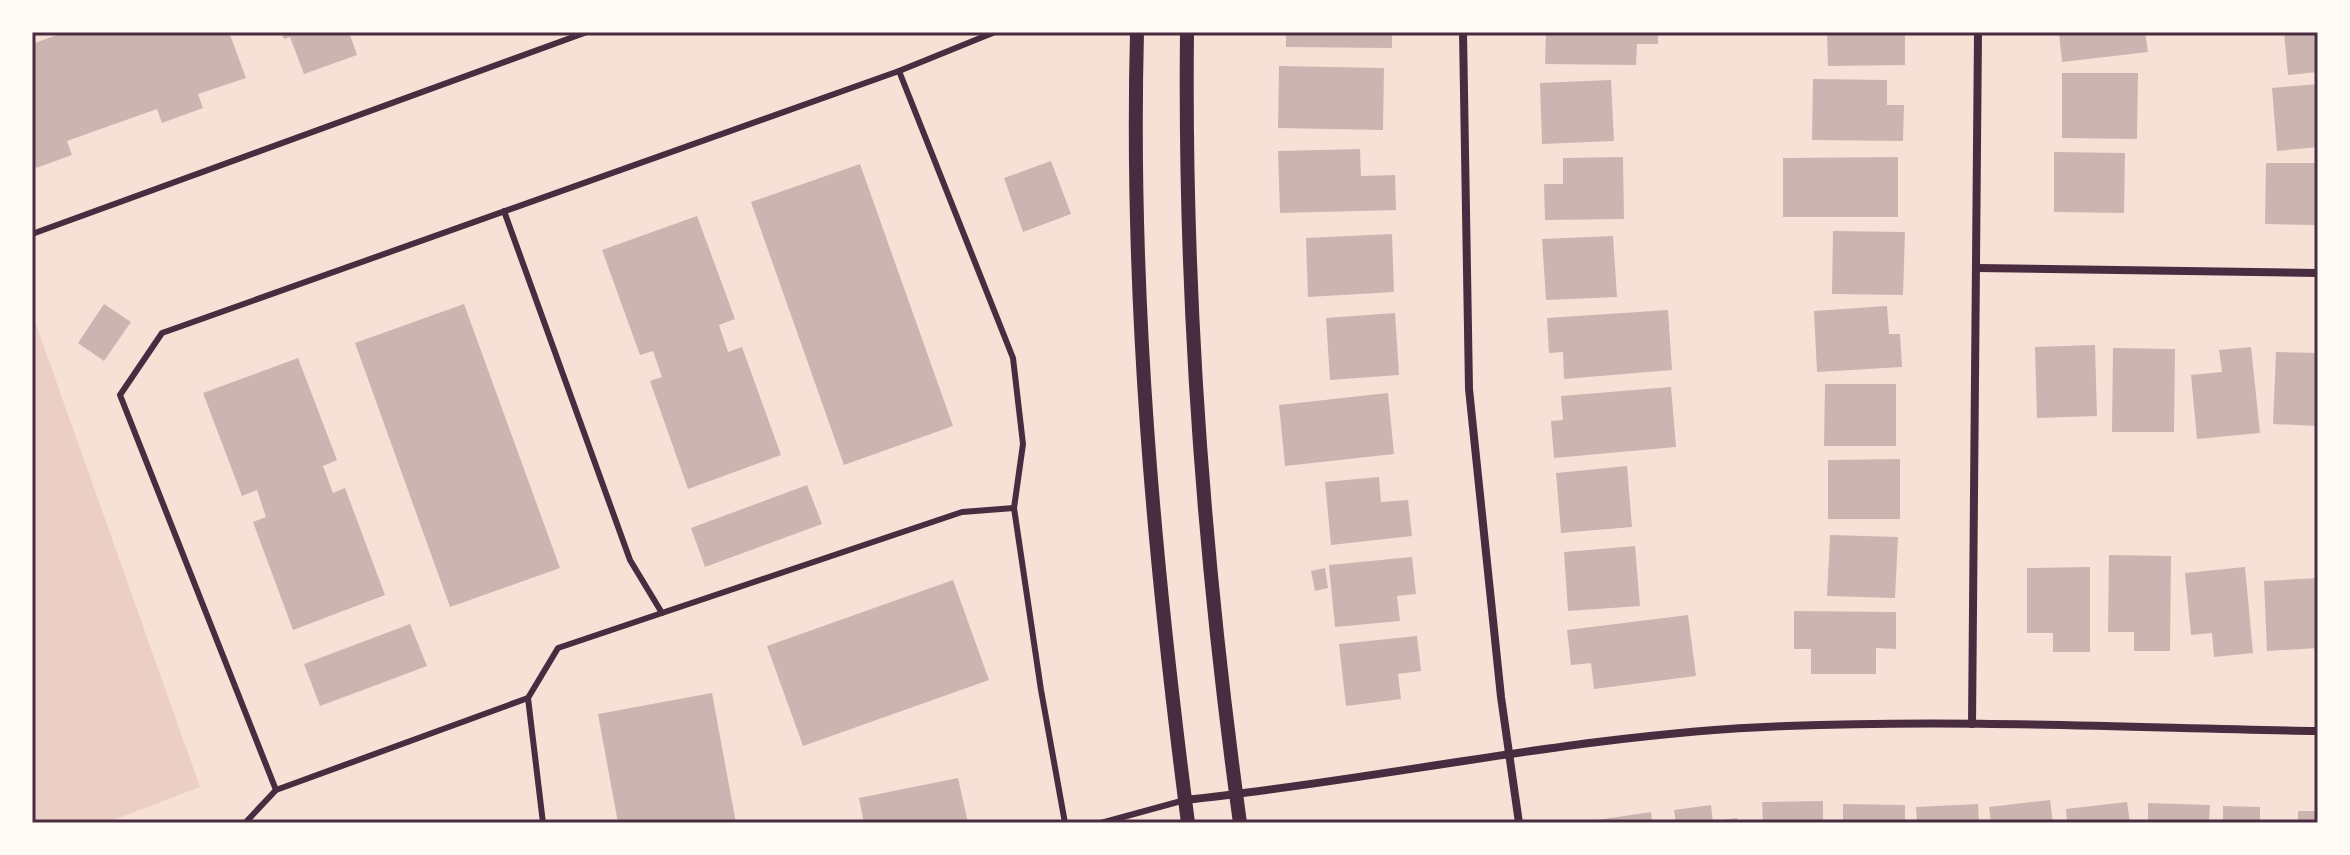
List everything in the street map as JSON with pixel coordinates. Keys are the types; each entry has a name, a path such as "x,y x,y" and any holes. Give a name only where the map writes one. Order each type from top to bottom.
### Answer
{"street":[{"path":"1137,32 1137,201 1148,449 1167,659 1188,823"},
{"path":"1187,32 1189,193 1201,459 1217,638 1240,823"},
{"path":"1463,32 1469,389 1519,823"},
{"path":"1972,724 1978,32"},
{"path":"1977,268 2318,273"},
{"path":"1185,800 1656,736 1785,726 1972,724 2318,731"}],"lane":[{"path":"32,234 587,32"},
{"path":"276,790 120,395 162,333 899,71 995,32"},
{"path":"899,71 1013,358 1023,444 1014,508 1041,690 1065,823"},
{"path":"504,211 630,560 662,613"},
{"path":"543,823 528,698 558,648 962,512 1014,508"},
{"path":"245,823 276,790 528,698"},
{"path":"1101,823 1185,800"}],"shaded area":[{"path":"32,313 200,787 105,823 32,823"}],"building":[{"path":"65,32 229,32 246,78 198,94 203,108 162,123 157,109 67,141 72,155 36,168 32,156 32,44"},
{"path":"281,32 349,32 357,55 304,74 290,37 284,39"},
{"path":"1286,32 1392,32 1392,48 1286,47"},
{"path":"1546,32 1658,32 1658,44 1637,44 1636,65 1545,64"},
{"path":"1827,32 1905,32 1905,65 1828,66"},
{"path":"2059,32 2145,32 2148,52 2062,62"},
{"path":"2284,32 2318,32 2318,72 2288,75"},
{"path":"1279,66 1384,68 1383,130 1278,128"},
{"path":"2062,73 2138,73 2137,139 2062,138"},
{"path":"1813,79 1887,80 1887,105 1904,105 1903,141 1812,140"},
{"path":"1611,80 1614,141 1542,144 1540,83"},
{"path":"2318,84 2318,147 2277,151 2272,88"},
{"path":"1360,149 1361,176 1395,175 1396,210 1280,213 1278,151"},
{"path":"2054,152 2125,153 2124,213 2054,212"},
{"path":"1623,157 1624,219 1545,220 1544,184 1563,184 1563,158"},
{"path":"1898,157 1898,217 1783,217 1783,158"},
{"path":"1051,161 1071,214 1023,232 1004,178"},
{"path":"2266,163 2318,163 2318,225 2265,224"},
{"path":"860,164 953,426 844,465 751,202"},
{"path":"697,216 735,319 719,325 728,352 742,347 781,455 688,489 650,381 662,377 653,351 640,355 602,250"},
{"path":"1833,231 1905,232 1903,295 1832,294"},
{"path":"1392,234 1394,292 1308,297 1306,238"},
{"path":"1613,236 1617,297 1546,300 1542,239"},
{"path":"104,304 131,322 104,361 78,343"},
{"path":"464,304 560,568 450,607 355,343"},
{"path":"1887,306 1889,334 1900,334 1902,367 1817,372 1814,311"},
{"path":"1668,310 1672,370 1564,379 1563,352 1549,353 1547,318"},
{"path":"1395,313 1399,375 1330,380 1326,318"},
{"path":"2095,345 2097,416 2037,418 2035,347"},
{"path":"2251,347 2260,433 2197,439 2191,375 2222,372 2219,350"},
{"path":"2113,348 2175,349 2174,432 2112,432"},
{"path":"2276,352 2318,353 2318,426 2273,424"},
{"path":"298,358 337,460 323,466 333,493 345,488 385,595 293,630 253,522 266,517 257,490 242,496 203,393"},
{"path":"1825,384 1896,384 1896,446 1824,446"},
{"path":"1671,387 1676,447 1554,458 1551,421 1563,420 1561,396"},
{"path":"1388,393 1394,454 1285,466 1279,405"},
{"path":"1900,459 1900,519 1828,519 1828,460"},
{"path":"1627,466 1632,527 1561,533 1556,473"},
{"path":"1379,477 1381,502 1408,500 1412,536 1331,545 1325,482"},
{"path":"807,485 822,524 705,567 691,528"},
{"path":"1830,535 1898,537 1895,598 1827,596"},
{"path":"1635,546 1640,606 1568,611 1564,552"},
{"path":"2109,555 2171,556 2170,651 2134,651 2134,632 2108,632"},
{"path":"1412,557 1416,594 1397,596 1400,621 1335,627 1329,565"},
{"path":"2090,567 2090,652 2053,652 2053,633 2027,633 2027,568"},
{"path":"2245,567 2253,653 2214,657 2212,633 2191,635 2185,573"},
{"path":"1325,568 1328,588 1315,591 1311,571"},
{"path":"2318,578 2318,648 2267,651 2264,581"},
{"path":"953,580 989,680 803,746 767,646"},
{"path":"1794,611 1896,612 1896,649 1876,648 1876,674 1811,674 1811,649 1794,649"},
{"path":"1688,615 1696,676 1594,689 1591,663 1571,665 1567,630"},
{"path":"410,624 427,666 320,706 304,664"},
{"path":"1417,636 1421,671 1398,674 1401,699 1346,706 1339,644"},
{"path":"712,693 736,823 618,823 598,714"},
{"path":"958,778 968,823 864,823 859,798"},
{"path":"2050,800 2053,823 1991,823 1989,807"},
{"path":"1823,801 1823,823 1763,823 1762,802"},
{"path":"2127,802 2130,823 2067,823 2066,809"},
{"path":"2148,803 2210,805 2209,823 2148,823"},
{"path":"1843,804 1905,805 1905,823 1843,823"},
{"path":"1978,804 1979,823 1917,823 1916,807"},
{"path":"1711,805 1713,823 1676,823 1674,810"},
{"path":"2223,806 2260,807 2260,823 2223,823"},
{"path":"2298,811 2318,811 2318,823 2298,823"},
{"path":"1651,812 1652,823 1590,823 1590,821"},
{"path":"1737,818 1738,823 1713,823 1713,821"}]}
